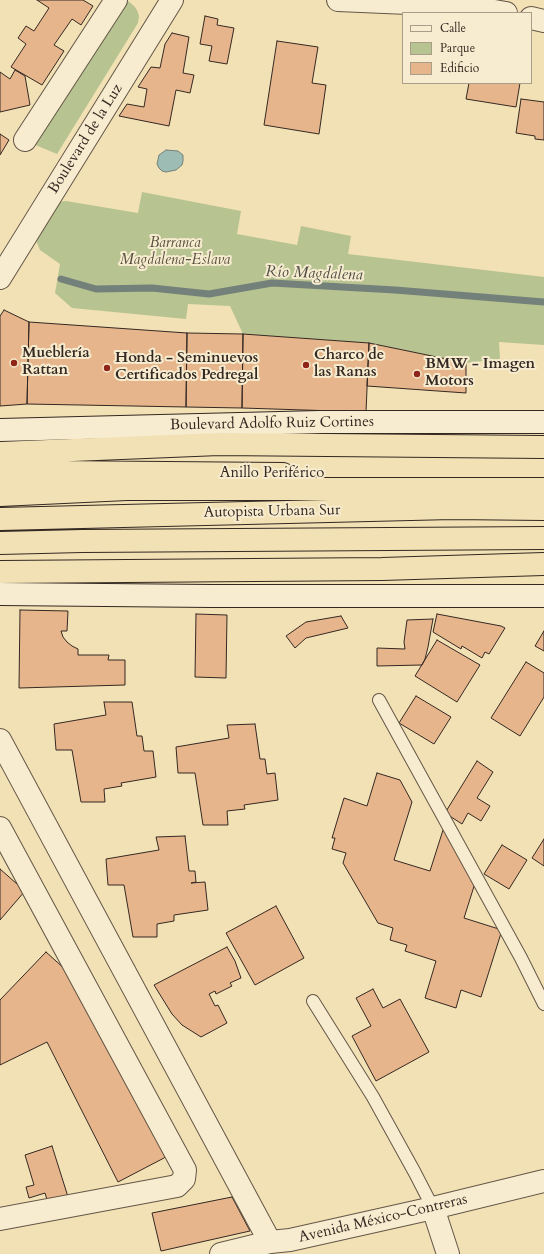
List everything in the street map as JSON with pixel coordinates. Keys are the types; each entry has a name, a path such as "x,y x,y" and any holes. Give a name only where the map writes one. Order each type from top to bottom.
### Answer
{"highway":[{"path":"0,453 219,444 544,447"},
{"name":"Anillo Periférico","path":"0,475 50,472 544,475"},
{"name":"Autopista Urbana Sur","path":"0,495 127,489 544,489"},
{"name":"Autopista Urbana Sur","path":"0,519 452,508 544,509"},
{"path":"0,543 82,541 544,538"},
{"path":"0,572 382,569 544,564"}],"street":[{"path":"25,140 116,0"},
{"name":"Boulevard de la Luz","path":"0,278 172,0"},
{"path":"338,0 438,4 464,6 500,12"},
{"path":"532,18 544,21"},
{"name":"Boulevard Adolfo Ruiz Cortines","path":"0,430 320,422 544,422"},
{"path":"0,594 544,596"},
{"path":"0,740 270,1242"},
{"path":"0,828 185,1170 184,1179 177,1186 0,1219"},
{"name":"Avenida México-Contreras","path":"221,1254 270,1242 290,1240 433,1208 544,1181"},
{"path":"433,1208 448,1254"}],"lane":[{"path":"379,700 544,1004"},
{"path":"313,1001 373,1097 433,1208"}],"green space":[{"path":"127,0 137,10 139,16 138,23 57,154 33,144"},
{"name":"Barranca Magdalena-Eslava","path":"142,192 241,211 237,234 297,245 301,226 351,236 348,254 544,277 544,345 499,342 500,359 466,363 369,343 243,334 230,306 188,304 186,319 72,308 55,293 60,264 40,250 35,238 57,202 66,201 138,213"}],"water":[{"path":"166,150 178,151 183,155 182,165 176,170 166,172 162,171 157,164 159,155"}],"building":[{"path":"37,0 83,0 93,6 81,25 72,19 54,45 64,51 42,85 11,67 26,44 18,38 26,26 34,31 49,8"},
{"path":"205,16 218,19 217,25 234,28 227,64 209,61 212,46 200,44"},
{"path":"172,33 189,37 183,73 194,75 190,93 176,90 169,126 119,116 127,104 144,107 147,89 138,87 151,67 160,68 165,44"},
{"path":"277,41 318,47 312,83 326,85 319,134 264,125"},
{"path":"15,70 25,76 30,105 0,112 0,72 10,79"},
{"path":"469,84 520,84 516,107 466,99"},
{"path":"521,99 544,102 544,140 535,139 535,136 516,133"},
{"path":"0,134 9,140 0,155"},
{"name":"Mueblería Rattan","path":"4,310 29,322 27,404 0,406 0,316"},
{"name":"Honda - Seminuevos Certificados Pedregal","path":"29,322 187,333 186,407 27,404"},
{"path":"187,333 243,334 242,408 186,407"},
{"name":"Charco de las Ranas","path":"243,334 369,343 366,412 242,408"},
{"name":"BMW - Imagen Motors","path":"369,343 466,363 466,393 367,386"},
{"path":"20,610 68,611 67,631 61,631 63,637 72,646 78,649 78,655 109,655 108,660 125,660 125,685 19,688"},
{"path":"196,614 227,615 226,678 195,677"},
{"path":"437,614 505,628 489,654 485,652 482,658 462,646 461,649 433,632"},
{"path":"341,616 348,628 306,638 295,648 286,636 306,622"},
{"path":"433,619 428,647 422,665 377,666 377,648 405,649 404,642 407,620"},
{"path":"544,631 544,651 535,646"},
{"path":"437,640 480,665 457,702 415,676"},
{"path":"526,662 544,673 544,697 520,736 491,718"},
{"path":"416,696 451,717 434,744 399,723"},
{"path":"104,702 132,702 137,736 142,736 144,751 153,751 156,777 121,783 122,786 104,789 105,802 81,802 72,750 56,750 54,724 106,715"},
{"path":"255,724 260,759 265,759 267,774 275,773 278,800 244,805 245,809 227,811 228,825 203,825 195,773 178,773 176,747 229,738 227,725"},
{"path":"477,761 493,772 477,798 490,806 481,821 468,813 462,824 445,813"},
{"path":"377,773 400,780 412,802 394,860 430,871 443,830 449,831 476,880 464,918 502,930 481,997 461,990 456,1008 425,998 436,961 405,951 407,945 390,940 393,928 378,923 343,863 346,853 332,849 335,838 332,838 344,798 367,806"},
{"path":"185,836 189,871 195,871 196,882 191,883 205,882 208,910 174,915 174,921 157,924 157,937 133,937 124,885 108,885 106,859 159,850 156,837"},
{"path":"544,839 544,866 532,858"},
{"path":"502,845 527,860 509,889 484,874"},
{"path":"0,869 25,891 0,920"},
{"path":"276,906 304,958 255,985 226,933"},
{"path":"227,947 235,961 241,978 230,983 232,986 216,994 215,991 209,994 215,1006 218,1005 227,1023 201,1037 182,1025 172,1014 154,985"},
{"path":"46,952 67,971 168,1154 164,1158 118,1182 47,1042 0,1065 0,1000"},
{"path":"373,989 383,1008 400,999 429,1052 376,1081 352,1036 371,1026 356,998"},
{"path":"52,1146 69,1200 49,1206 45,1193 29,1198 26,1187 34,1185 25,1155"},
{"path":"232,1197 250,1231 161,1251 152,1213"}],"waterway":[{"name":"Río Magdalena","path":"61,279 96,289 152,288 209,294 272,283 395,290 544,302"}],"place":[{"name":"Mueblería Rattan","path":"14,363"},
{"name":"Charco de las Ranas","path":"306,365"},
{"name":"Honda - Seminuevos Certificados Pedregal","path":"107,368"},
{"name":"BMW - Imagen Motors","path":"417,374"}]}
